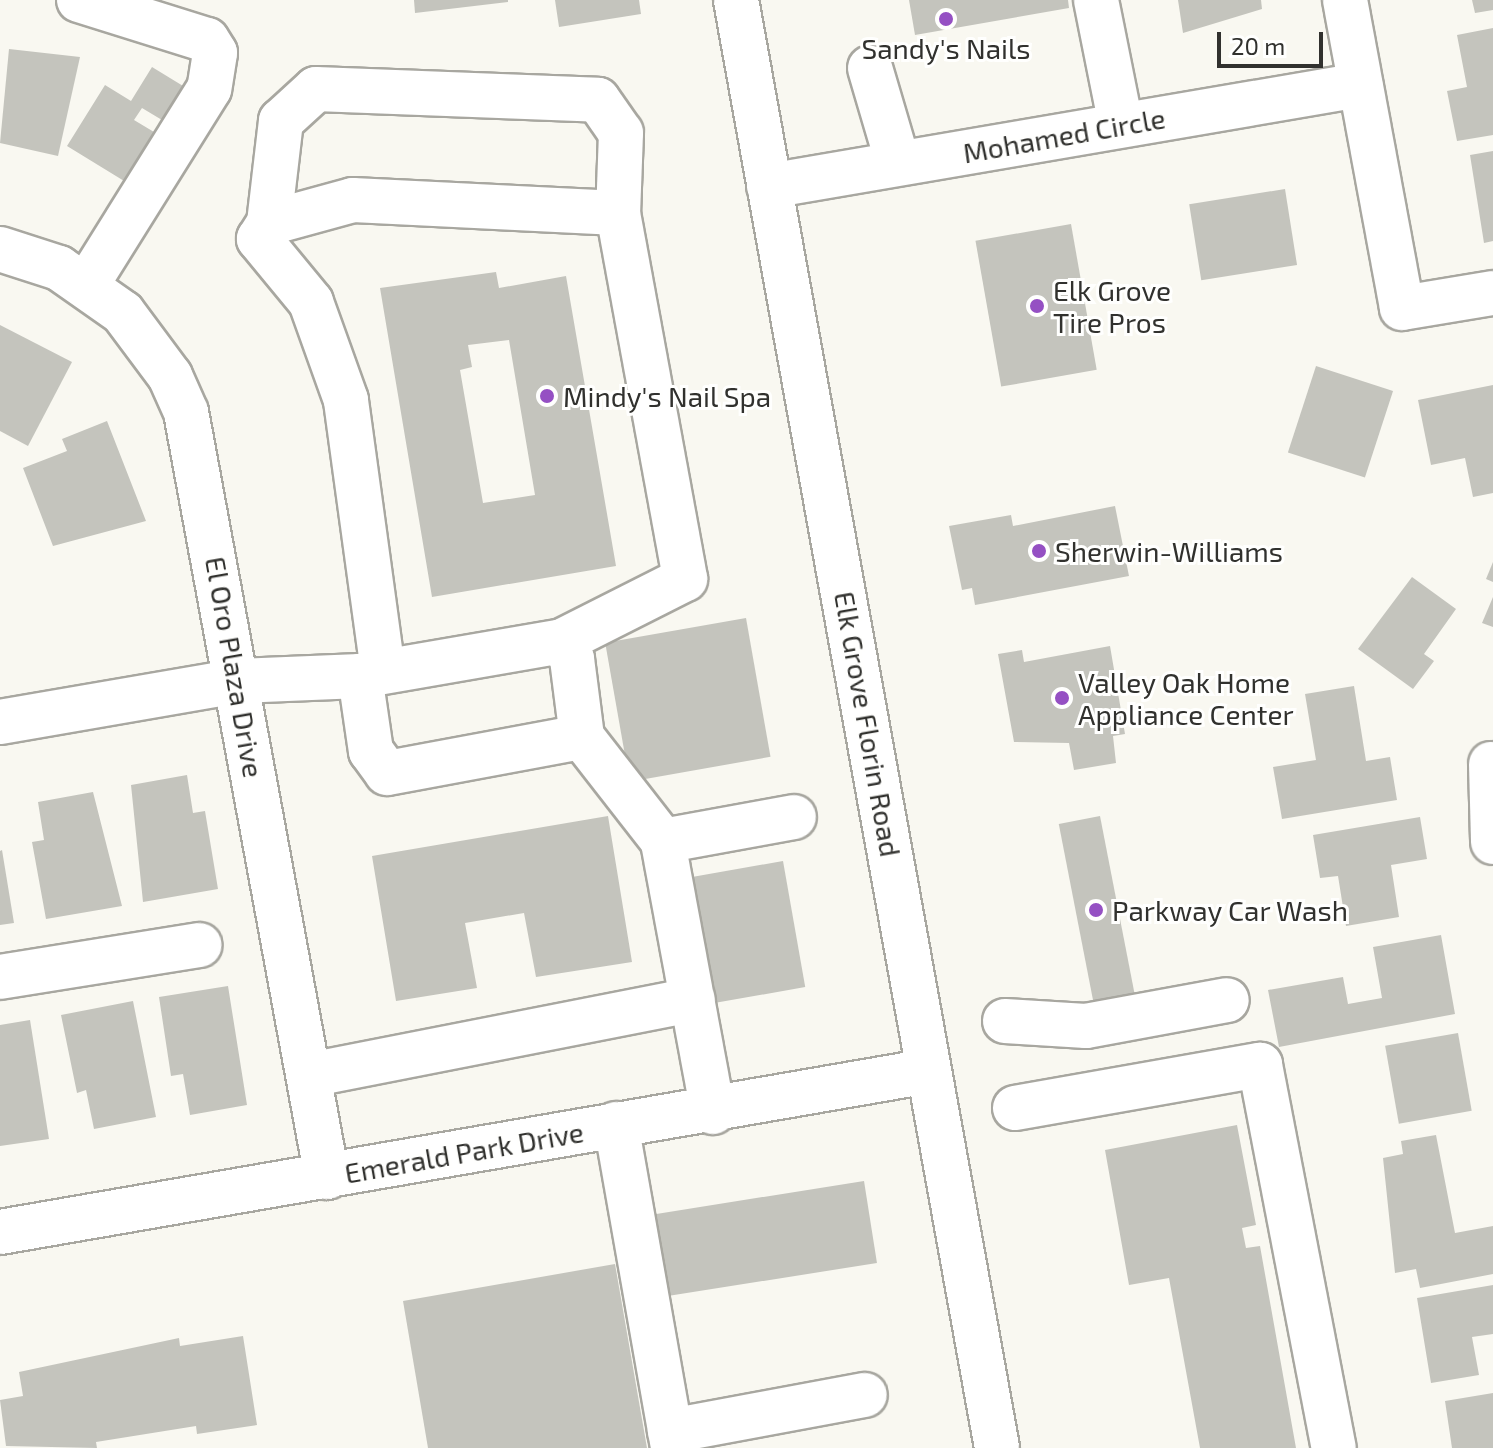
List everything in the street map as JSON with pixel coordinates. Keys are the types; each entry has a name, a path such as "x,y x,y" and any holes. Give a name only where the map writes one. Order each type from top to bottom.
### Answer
{"street":[{"path":"79,0 207,40 215,53 209,89 87,284"},
{"name":"Elk Grove Florin Road","path":"736,0 997,1448"},
{"path":"1096,0 1121,125"},
{"path":"1345,0 1402,308 1493,293"},
{"path":"870,68 898,163"},
{"name":"Mohamed Circle","path":"769,186 1360,85"},
{"path":"0,722 238,681 372,674 562,641 685,579 618,213 621,133 598,100 316,89 281,121 269,223 259,239 311,302 346,400 372,674 371,751 387,773 582,737"},
{"path":"269,223 353,200 618,213"},
{"name":"El Oro Plaza Drive","path":"0,249 87,284 149,342 186,412 327,1177"},
{"path":"562,641 572,659 582,737 663,841 713,1112"},
{"path":"1491,764 1493,842"},
{"path":"663,841 794,817"},
{"path":"0,977 199,945"},
{"path":"309,1075 693,1000"},
{"path":"1005,1021 1086,1026 1227,1000"},
{"path":"1015,1108 1260,1065 1334,1448"},
{"name":"Emerald Park Drive","path":"0,1232 616,1124 713,1112 928,1071"},
{"path":"616,1124 671,1439 865,1395"}],"building":[{"path":"414,0 508,0 508,2 415,13"},
{"path":"555,0 639,0 641,14 559,27"},
{"path":"909,0 1068,0 1069,8 915,35"},
{"path":"1178,0 1261,0 1262,9 1183,33"},
{"path":"1472,0 1493,0 1493,10 1475,13"},
{"path":"1493,28 1493,135 1457,141 1447,91 1467,87 1457,35"},
{"path":"9,49 80,57 58,156 0,143"},
{"path":"152,67 188,89 167,123 142,108 134,120 159,135 129,184 67,146 105,85 131,101"},
{"path":"1493,151 1493,241 1484,243 1470,155"},
{"path":"1285,189 1297,265 1201,280 1189,204"},
{"name":"Elk Grove Tire Pros","path":"1071,224 1097,370 1001,387 975,241"},
{"path":"496,272 499,288 566,276 616,566 432,597 380,288","holes":["509,340 535,495 483,503 460,370 472,367 468,345"]},
{"path":"0,325 72,362 28,446 0,431"},
{"path":"1316,366 1393,391 1365,478 1288,453"},
{"path":"1493,385 1493,493 1473,497 1465,458 1431,465 1418,400"},
{"path":"107,421 146,521 53,546 23,468 67,451 62,439"},
{"name":"Sherwin-Williams","path":"1115,506 1129,576 975,605 972,588 962,590 949,526 1011,515 1013,526"},
{"path":"1493,562 1493,582 1486,579"},
{"path":"1412,577 1456,609 1424,654 1434,661 1413,689 1358,649"},
{"path":"1493,597 1493,627 1482,623"},
{"path":"746,618 770,757 630,782 605,643"},
{"name":"Valley Oak Home Appliance Center","path":"1110,646 1125,734 1113,736 1116,763 1074,770 1069,743 1014,742 998,654 1022,650 1024,662"},
{"path":"1354,686 1366,761 1390,757 1397,800 1282,819 1273,767 1316,760 1305,694"},
{"path":"187,775 193,813 205,811 218,889 143,902 131,785"},
{"path":"93,792 122,906 46,919 32,842 44,840 38,802"},
{"path":"608,816 632,962 536,977 524,913 465,923 477,988 396,1001 372,856"},
{"name":"Parkway Car Wash","path":"1100,816 1135,998 1094,1006 1059,824"},
{"path":"1420,817 1427,859 1391,865 1399,917 1346,926 1338,876 1320,878 1313,835"},
{"path":"0,851 14,923 0,925"},
{"path":"783,861 805,987 706,1005 684,879"},
{"path":"1441,935 1455,1014 1279,1047 1268,990 1343,977 1348,1004 1382,998 1373,947"},
{"path":"228,986 247,1105 190,1115 183,1074 171,1076 159,997"},
{"path":"133,1001 156,1117 94,1129 86,1090 77,1093 61,1015"},
{"path":"30,1020 49,1139 0,1146 0,1025"},
{"path":"1458,1033 1472,1111 1399,1124 1385,1046"},
{"path":"1237,1125 1256,1225 1242,1228 1246,1248 1260,1246 1296,1448 1200,1448 1169,1278 1129,1285 1105,1150"},
{"path":"1436,1135 1455,1233 1493,1226 1493,1274 1420,1288 1416,1269 1395,1273 1383,1158 1403,1154 1401,1141"},
{"path":"864,1181 877,1263 665,1297 652,1215"},
{"path":"615,1264 647,1448 428,1448 403,1301"},
{"path":"1493,1285 1493,1334 1472,1337 1479,1375 1431,1383 1417,1298"},
{"path":"243,1336 257,1425 197,1434 196,1426 96,1442 97,1448 6,1446 0,1400 23,1396 19,1372 179,1338 180,1346"},
{"path":"1493,1393 1493,1448 1452,1448 1445,1401"}],"place":[{"name":"Sandy's Nails","path":"946,19"},
{"name":"Elk Grove Tire Pros","path":"1037,306"},
{"name":"Mindy's Nail Spa","path":"547,396"},
{"name":"Sherwin-Williams","path":"1039,551"},
{"name":"Valley Oak Home Appliance Center","path":"1062,698"},
{"name":"Parkway Car Wash","path":"1096,910"}]}
